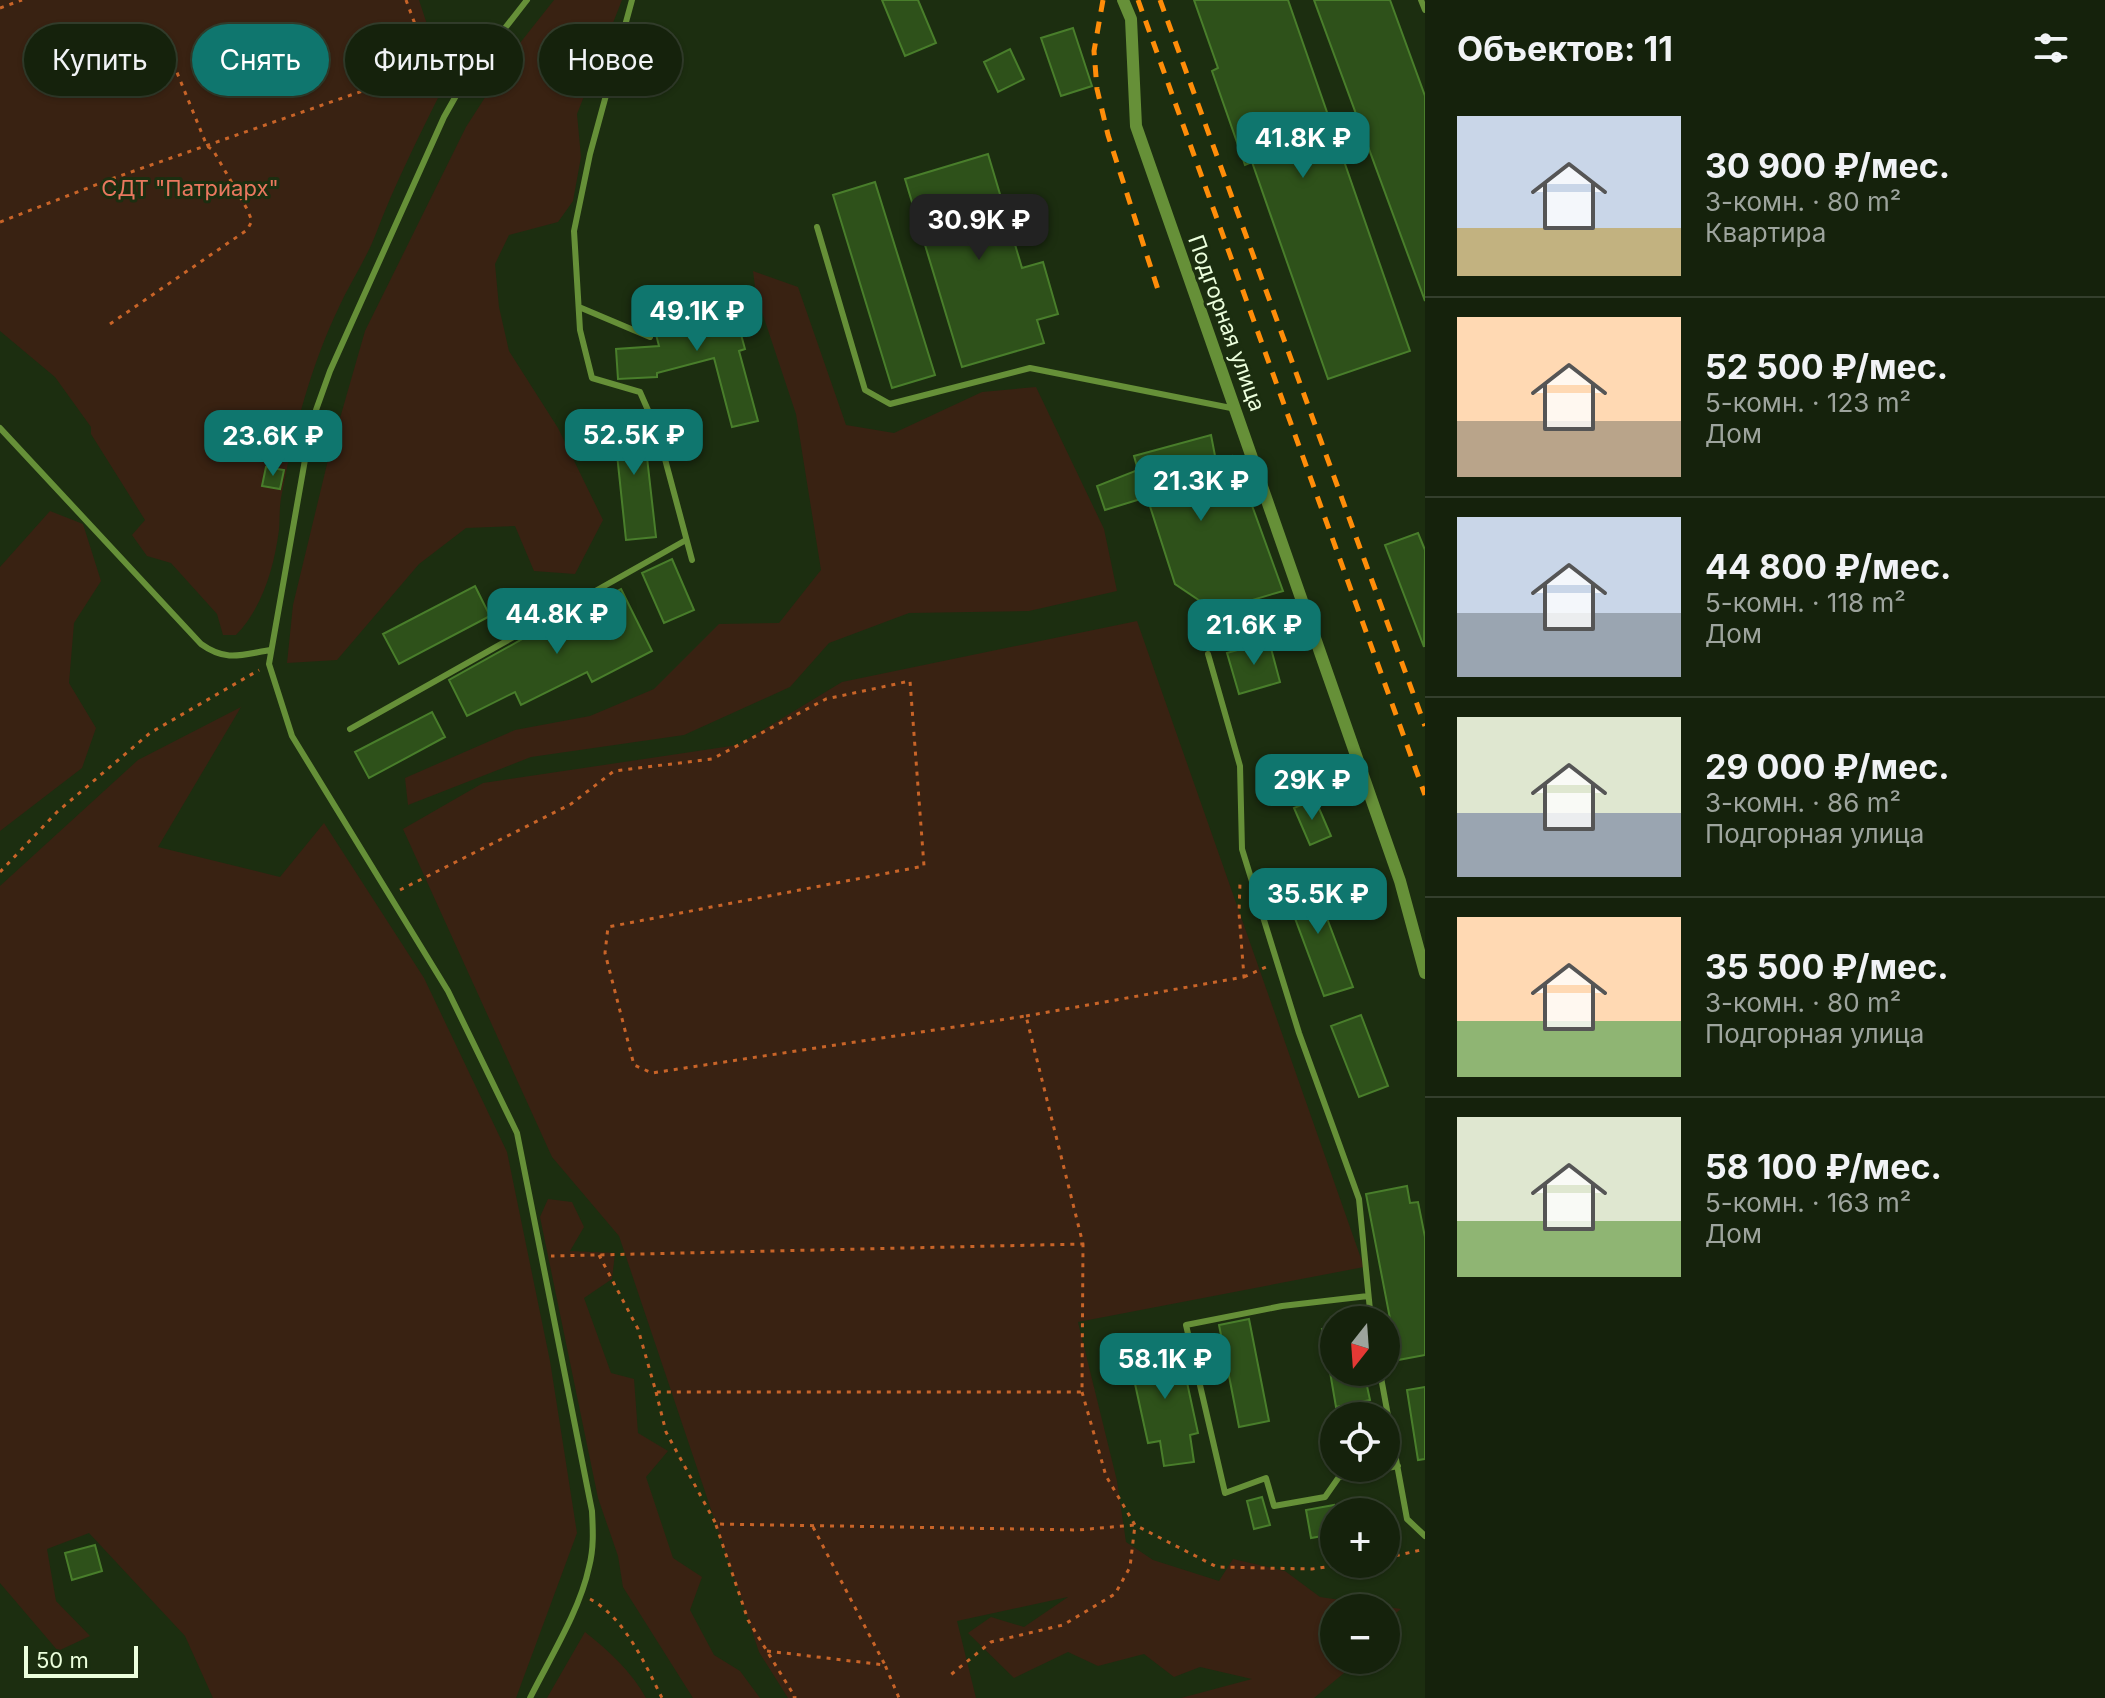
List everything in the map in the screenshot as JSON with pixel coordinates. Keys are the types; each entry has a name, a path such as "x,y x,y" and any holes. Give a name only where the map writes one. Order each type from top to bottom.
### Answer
{"street":[{"name":"Подгорная улица","path":"1123,0 1131,19 1136,126 1400,881 1425,973"}],"lane":[{"path":"508,24 527,0"},
{"path":"632,0 590,154 574,231 580,330 592,378 640,392 658,433 692,560"},
{"path":"1421,0 1425,10"},
{"path":"457,96 444,117 330,371 309,437 269,664 292,736 448,991 517,1133 592,1511 592,1551 580,1594 530,1698"},
{"path":"817,227 865,390 890,404 1030,368 1237,409"},
{"path":"579,307 650,337"},
{"path":"0,428 201,644 215,654 229,657 270,650"},
{"path":"350,729 686,540"},
{"path":"1208,654 1240,766 1242,849 1299,1033 1359,1199 1369,1306"},
{"path":"1336,1482 1325,1497 1274,1506 1266,1478 1225,1493 1186,1325 1282,1306 1368,1296"},
{"path":"1400,1478 1407,1519 1425,1536"}],"path":[{"path":"0,8 22,0"},
{"path":"406,0 415,24"},
{"path":"110,324 247,230 252,221 213,150 207,146 176,70"},
{"path":"0,222 111,179 349,96"},
{"path":"0,872 57,812 150,733 269,664"},
{"path":"389,896 571,804 614,771 712,759 826,699 910,681 924,866 608,927 605,953 634,1065 652,1073 1026,1016 1244,977 1277,963"},
{"path":"1241,874 1239,913 1244,977"},
{"path":"948,1677 991,1642 1063,1625 1115,1594 1130,1567 1135,1525 1106,1476 1082,1392 1083,1244 1026,1016"},
{"path":"541,1256 1083,1244"},
{"path":"599,1255 638,1329 666,1432 716,1524 748,1620 793,1698"},
{"path":"656,1392 1082,1392"},
{"path":"716,1524 1078,1530 1135,1525 1217,1567 1320,1568"},
{"path":"813,1526 899,1698"},
{"path":"1400,1555 1425,1549"},
{"path":"580,1594 605,1608 618,1624 662,1698"},
{"path":"767,1651 885,1665"}],"green space":[{"name":"СДТ \"Патриарх\"","path":"0,0 419,0 427,24 345,24 345,96 439,96 320,352 292,446 270,572 253,612 236,635 223,635 217,614 171,563 147,556 132,535 145,520 91,434 91,427 55,377 0,331"},
{"path":"554,0 622,0 613,24 539,24 539,96 584,96 577,114 581,157 573,201 558,222 509,235 495,264 499,307 509,351 558,428 603,520 575,574 534,571 515,526 466,528 419,564 337,660 287,663 293,605 328,460 365,331 466,127 486,96 523,96 523,39"},
{"path":"753,271 798,287 846,425 894,433 982,392 1036,387 1104,529 1117,591 1029,611 909,613 829,643 790,687 684,735 531,757 408,805 405,778 515,730 590,716 654,689 719,624 779,623 821,570 796,414 756,294"},
{"path":"50,511 83,524 101,581 74,623 69,683 96,728 82,768 0,831 0,567"},
{"path":"1137,621 1364,1267 1078,1322 1117,1481 1126,1542 1153,1560 1219,1581 1233,1559 1285,1571 1320,1597 1320,1674 1343,1674 1314,1698 1181,1698 1252,1679 1200,1667 1174,1677 1144,1654 1098,1666 1068,1652 1014,1678 968,1633 991,1617 1024,1627 1068,1597 957,1621 976,1698 788,1698 759,1652 619,1236 552,1157 403,829 483,783 738,745 842,682"},
{"path":"241,707 158,847 280,877 324,823 424,978 507,1152 550,1361 577,1533 516,1698 213,1698 185,1636 89,1533 47,1549 56,1601 90,1636 58,1651 0,1583 0,886 138,760"},
{"path":"548,1199 572,1202 584,1227 570,1251 615,1253 612,1279 584,1298 611,1373 634,1379 638,1433 668,1451 646,1477 673,1558 702,1577 690,1610 714,1655 740,1671 760,1698 693,1698 623,1587 618,1556 598,1498 540,1217"},
{"path":"585,1632 619,1662 646,1698 547,1698"}],"building":[{"path":"882,0 918,0 936,43 905,56"},
{"path":"1194,0 1288,0 1410,351 1328,379 1252,162 1245,165 1212,71 1218,68"},
{"path":"1314,0 1390,0 1425,96 1425,301"},
{"path":"1073,28 1092,86 1061,96 1041,38"},
{"path":"1010,49 1024,79 998,92 984,62"},
{"path":"988,154 1022,268 1043,262 1058,314 1037,320 1044,343 962,367 905,179"},
{"path":"875,182 935,375 892,388 833,195"},
{"path":"731,298 745,349 739,351 758,421 732,427 714,358 657,373 657,377 618,379 616,349 659,346 652,319"},
{"path":"642,413 656,537 626,540 613,416"},
{"path":"1211,435 1216,461 1232,456 1246,502 1250,500 1283,591 1215,611 1175,584 1147,497 1105,510 1097,486 1138,470 1134,456"},
{"path":"266,467 284,470 280,489 262,486"},
{"path":"1418,533 1425,550 1424,647 1385,545"},
{"path":"672,559 694,610 664,623 642,573"},
{"path":"475,586 490,616 399,664 383,634"},
{"path":"621,589 652,651 592,682 587,672 521,705 515,692 467,716 449,680"},
{"path":"1269,641 1280,682 1239,694 1227,653"},
{"path":"432,712 445,737 369,778 355,752"},
{"path":"1315,799 1331,836 1310,845 1294,808"},
{"path":"1311,876 1353,987 1324,996 1283,886"},
{"path":"1361,1015 1388,1086 1359,1097 1331,1026"},
{"path":"1407,1186 1410,1203 1418,1202 1425,1237 1425,1355 1400,1360 1400,1306 1388,1306 1366,1194"},
{"path":"1249,1319 1269,1421 1239,1427 1219,1325"},
{"path":"1178,1341 1198,1433 1190,1435 1194,1462 1164,1466 1160,1441 1148,1443 1128,1352"},
{"path":"1332,1386 1367,1386 1370,1400 1335,1402"},
{"path":"1425,1387 1425,1459 1418,1460 1407,1390"},
{"path":"1262,1497 1270,1525 1254,1529 1247,1501"},
{"path":"1320,1508 1320,1536 1311,1538 1306,1510"},
{"path":"95,1545 102,1571 72,1580 65,1553"}],"railway":[{"path":"1103,0 1094,51 1097,89 1108,135 1160,296"},
{"path":"1138,0 1425,795"},
{"path":"1160,0 1425,726"}]}
